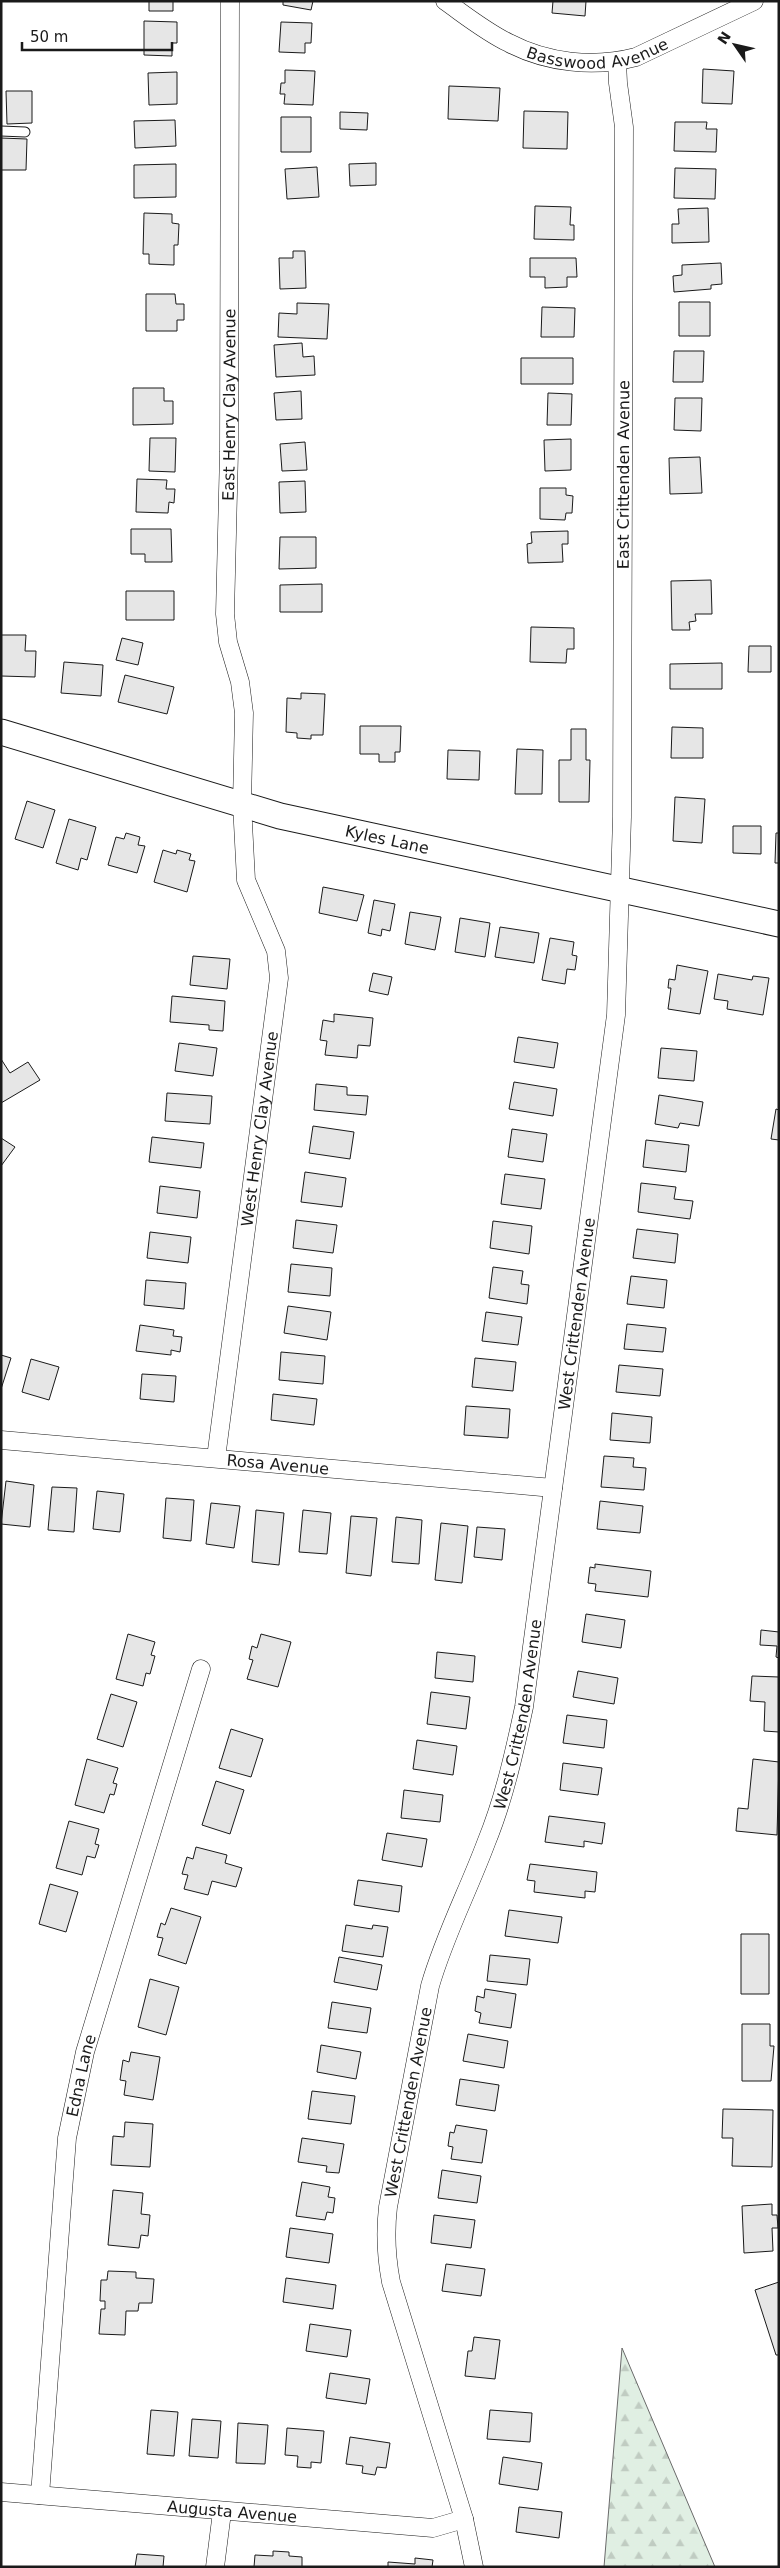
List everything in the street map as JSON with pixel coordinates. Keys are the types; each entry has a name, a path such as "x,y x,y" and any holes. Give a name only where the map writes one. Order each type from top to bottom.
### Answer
{"main road":[{"name":"Kyles Lane","path":"1,732 280,816 779,924"}],"street":[{"name":"East Henry Clay Avenue","path":"230,1 229,452 225,614 228,642 240,682 244,713 242,804"},
{"name":"Basswood Avenue","path":"444,1 508,43 534,53 587,63 617,62 636,57 754,1"},
{"name":"East Crittenden Avenue","path":"617,62 624,127 622,817 619,888"},
{"name":"West Henry Clay Avenue","path":"216,1458 279,978 276,951 246,880 242,804"},
{"name":"West Crittenden Avenue","path":"474,2567 464,2519 391,2282 386,2255 385,2232 389,2198 437,1961 487,1842 509,1778 524,1707 616,1015 619,888"},
{"name":"Rosa Avenue","path":"1,1440 553,1488"},
{"name":"Edna Lane","path":"40,2495 69,2129 85,2052 201,1669"},
{"name":"Augusta Avenue","path":"1,2492 222,2512 433,2528 464,2519"},
{"path":"215,2567 222,2512"}],"lane":[{"path":"1,132 25,132"}],"green space":[{"path":"622,2348 715,2567 604,2567"}],"building":[{"path":"149,1 173,1 173,11 149,11"},
{"path":"283,1 313,1 311,10 283,5"},
{"path":"553,1 586,1 585,16 552,13"},
{"path":"144,21 177,22 177,43 172,43 172,56 144,55"},
{"path":"281,22 312,23 311,43 305,43 305,53 279,52"},
{"path":"703,69 734,71 732,104 702,103"},
{"path":"285,70 315,71 313,105 284,104 285,94 280,94 281,83 285,83"},
{"path":"177,72 177,104 149,105 148,73"},
{"path":"449,86 500,88 498,121 448,119"},
{"path":"6,91 32,91 32,123 7,124"},
{"path":"524,111 568,112 567,149 523,148"},
{"path":"340,112 368,113 367,130 340,129"},
{"path":"281,117 311,117 311,152 281,152"},
{"path":"175,120 176,146 135,148 134,121"},
{"path":"675,122 707,122 706,129 717,129 716,152 674,151"},
{"path":"1,138 27,139 26,170 1,170"},
{"path":"376,163 376,185 350,186 349,164"},
{"path":"176,164 176,197 134,198 134,165"},
{"path":"317,167 319,197 287,199 285,169"},
{"path":"675,168 716,169 715,199 674,198"},
{"path":"535,206 571,207 570,225 574,225 574,240 534,239"},
{"path":"708,208 709,242 672,243 672,224 679,224 678,209"},
{"path":"144,213 172,214 172,223 179,224 178,245 174,245 174,265 149,264 149,254 143,254"},
{"path":"293,251 305,251 306,288 280,289 279,258 293,258"},
{"path":"530,258 576,258 577,277 567,277 567,287 545,288 545,277 530,277"},
{"path":"721,263 722,284 711,285 711,289 674,292 673,276 682,275 682,265"},
{"path":"146,294 175,294 176,304 184,304 184,320 177,320 177,331 146,331"},
{"path":"679,302 710,302 710,336 679,336"},
{"path":"297,303 329,304 327,339 278,337 279,313 297,314"},
{"path":"542,307 575,308 574,337 541,337"},
{"path":"302,343 303,357 314,356 315,375 276,377 274,345"},
{"path":"674,351 704,351 703,382 673,382"},
{"path":"521,358 573,358 573,384 521,384"},
{"path":"133,388 164,388 164,401 173,401 173,424 133,425"},
{"path":"301,391 302,419 276,420 274,393"},
{"path":"548,393 572,394 571,425 547,425"},
{"path":"675,398 702,398 701,431 674,430"},
{"path":"150,438 176,438 175,472 149,471"},
{"path":"571,439 571,470 545,471 544,440"},
{"path":"305,442 307,470 282,471 280,444"},
{"path":"700,457 702,493 670,494 669,458"},
{"path":"137,479 167,480 166,489 175,489 174,503 169,502 168,513 136,512"},
{"path":"305,481 306,512 280,513 279,482"},
{"path":"540,488 566,488 566,495 573,496 572,513 566,513 565,520 540,519"},
{"path":"131,529 171,529 172,562 145,562 145,554 131,554"},
{"path":"568,531 568,544 562,544 563,562 528,563 527,544 532,543 531,532"},
{"path":"280,537 316,537 316,568 279,569"},
{"path":"711,580 712,614 695,614 696,621 689,622 690,630 672,630 671,581"},
{"path":"322,584 322,612 280,612 280,585"},
{"path":"126,591 174,591 174,620 126,620"},
{"path":"531,627 574,628 574,649 567,649 566,663 530,662"},
{"path":"1,635 26,635 25,651 36,651 35,677 1,676"},
{"path":"122,638 143,643 138,665 116,660"},
{"path":"749,646 771,646 771,672 748,672"},
{"path":"64,662 103,665 101,696 61,693"},
{"path":"722,663 722,689 670,689 670,664"},
{"path":"125,675 174,687 167,714 118,702"},
{"path":"301,693 325,694 323,735 311,735 311,739 297,738 297,733 286,732 287,698 301,699"},
{"path":"360,726 401,726 400,752 395,752 395,762 379,762 379,754 360,754"},
{"path":"672,727 703,728 703,758 671,758"},
{"path":"571,729 586,729 586,760 590,760 589,802 559,802 559,760 571,760"},
{"path":"517,749 543,750 542,794 515,794"},
{"path":"448,750 480,751 479,780 447,779"},
{"path":"675,797 705,799 702,843 673,841"},
{"path":"27,801 55,810 43,848 15,839"},
{"path":"69,819 96,827 87,860 81,858 78,870 56,863"},
{"path":"733,826 761,826 761,854 733,853"},
{"path":"126,833 140,837 138,845 145,846 137,873 108,865 116,837 124,839"},
{"path":"776,833 779,833 779,863 775,863"},
{"path":"163,850 176,854 177,850 191,854 189,860 195,861 187,892 154,882"},
{"path":"323,887 364,895 357,921 319,913"},
{"path":"374,900 395,904 390,931 382,929 381,936 368,933"},
{"path":"410,912 441,917 435,950 405,944"},
{"path":"460,918 490,923 485,957 455,952"},
{"path":"500,927 539,933 534,963 495,957"},
{"path":"550,938 574,942 572,955 577,956 575,970 567,969 565,984 542,980"},
{"path":"193,956 230,959 227,989 190,985"},
{"path":"677,965 708,971 700,1014 668,1009 671,988 668,988 669,979 675,980"},
{"path":"373,973 392,977 388,995 369,991"},
{"path":"718,974 752,980 753,976 769,978 763,1015 727,1009 728,1001 714,999"},
{"path":"172,996 225,1001 223,1031 209,1030 209,1025 170,1022"},
{"path":"334,1014 373,1018 370,1046 358,1045 357,1058 325,1055 327,1041 320,1040 323,1020 334,1022"},
{"path":"518,1037 558,1043 554,1068 514,1062"},
{"path":"179,1043 217,1048 213,1076 175,1071"},
{"path":"661,1048 697,1051 694,1081 658,1078"},
{"path":"1,1059 10,1073 28,1062 40,1080 1,1103"},
{"path":"514,1082 557,1089 553,1116 509,1109"},
{"path":"316,1084 347,1087 347,1095 368,1096 366,1115 314,1110"},
{"path":"167,1093 212,1096 210,1124 165,1121"},
{"path":"659,1095 703,1102 699,1126 680,1123 678,1128 655,1124"},
{"path":"776,1109 779,1110 779,1140 771,1139"},
{"path":"313,1126 354,1132 350,1159 309,1153"},
{"path":"512,1129 547,1134 543,1162 508,1157"},
{"path":"152,1137 204,1143 201,1168 149,1162"},
{"path":"1,1138 15,1147 1,1166"},
{"path":"646,1140 689,1145 686,1172 643,1167"},
{"path":"305,1172 346,1178 342,1207 301,1202"},
{"path":"505,1174 545,1179 541,1209 501,1204"},
{"path":"641,1183 676,1187 674,1199 693,1201 690,1219 638,1212"},
{"path":"160,1186 200,1191 197,1218 157,1213"},
{"path":"296,1220 337,1225 333,1253 293,1248"},
{"path":"493,1221 532,1226 529,1254 490,1248"},
{"path":"637,1229 678,1234 675,1263 633,1258"},
{"path":"150,1232 191,1237 188,1263 147,1258"},
{"path":"291,1264 332,1268 330,1296 288,1292"},
{"path":"493,1267 523,1271 521,1284 529,1285 527,1304 489,1298"},
{"path":"631,1276 667,1280 664,1308 627,1304"},
{"path":"146,1280 186,1283 184,1309 144,1305"},
{"path":"288,1306 331,1312 327,1340 284,1333"},
{"path":"486,1312 522,1317 518,1345 482,1341"},
{"path":"627,1324 666,1328 663,1352 624,1349"},
{"path":"140,1325 174,1330 173,1336 182,1337 180,1352 171,1350 171,1355 136,1351"},
{"path":"281,1352 325,1356 323,1384 279,1380"},
{"path":"1,1355 11,1358 1,1389"},
{"path":"475,1358 516,1362 513,1391 472,1387"},
{"path":"31,1359 59,1367 49,1400 22,1392"},
{"path":"619,1365 663,1369 660,1396 616,1392"},
{"path":"142,1374 176,1376 174,1402 140,1399"},
{"path":"273,1394 317,1399 314,1425 271,1420"},
{"path":"466,1406 510,1409 508,1438 464,1435"},
{"path":"612,1413 652,1417 650,1443 610,1440"},
{"path":"604,1456 634,1458 633,1467 646,1468 644,1490 601,1487"},
{"path":"6,1481 34,1485 30,1527 1,1524"},
{"path":"52,1487 77,1488 74,1532 48,1530"},
{"path":"97,1491 124,1494 120,1532 93,1529"},
{"path":"166,1498 194,1500 191,1541 163,1538"},
{"path":"600,1501 643,1506 640,1533 597,1529"},
{"path":"211,1503 240,1506 234,1548 206,1544"},
{"path":"256,1510 284,1513 279,1565 252,1562"},
{"path":"303,1510 331,1513 327,1554 299,1552"},
{"path":"351,1516 377,1518 371,1576 346,1573"},
{"path":"396,1517 422,1520 419,1564 392,1562"},
{"path":"441,1523 468,1526 462,1583 435,1580"},
{"path":"477,1527 505,1529 502,1560 474,1557"},
{"path":"595,1564 651,1571 648,1597 595,1591 596,1584 588,1583 590,1567 595,1568"},
{"path":"586,1614 625,1620 621,1648 582,1642"},
{"path":"761,1630 779,1632 779,1658 776,1657 777,1646 760,1645"},
{"path":"128,1634 155,1642 151,1655 155,1656 150,1674 146,1673 143,1686 116,1679"},
{"path":"261,1634 291,1642 278,1687 247,1679 253,1660 249,1659 252,1646 257,1648"},
{"path":"437,1652 475,1656 473,1682 435,1678"},
{"path":"578,1671 618,1678 614,1704 573,1697"},
{"path":"752,1676 779,1677 779,1732 764,1731 765,1702 750,1701"},
{"path":"431,1692 470,1697 466,1729 427,1724"},
{"path":"111,1694 137,1702 123,1747 97,1739"},
{"path":"567,1715 607,1720 604,1748 563,1743"},
{"path":"231,1729 263,1739 251,1777 219,1768"},
{"path":"417,1740 457,1746 453,1775 413,1769"},
{"path":"87,1759 118,1768 113,1783 117,1784 114,1795 110,1794 104,1813 75,1805"},
{"path":"753,1759 779,1762 777,1835 736,1831 738,1808 748,1809"},
{"path":"563,1763 602,1768 598,1795 560,1790"},
{"path":"216,1781 244,1790 230,1834 202,1825"},
{"path":"404,1790 443,1795 440,1822 401,1818"},
{"path":"549,1816 605,1823 602,1844 584,1841 584,1847 545,1842"},
{"path":"69,1821 99,1829 95,1844 99,1845 95,1858 87,1856 82,1875 56,1868"},
{"path":"387,1833 427,1839 422,1867 382,1860"},
{"path":"196,1847 227,1855 225,1863 242,1868 236,1887 212,1881 208,1895 184,1889 188,1875 182,1874 187,1857 193,1859"},
{"path":"530,1864 597,1872 595,1892 585,1891 585,1898 534,1892 535,1881 527,1880"},
{"path":"358,1880 402,1886 399,1912 354,1905"},
{"path":"50,1884 78,1892 66,1932 39,1924"},
{"path":"171,1908 201,1917 186,1964 158,1955 163,1938 157,1937 161,1923 165,1925"},
{"path":"509,1910 562,1917 558,1943 505,1936"},
{"path":"346,1925 372,1929 373,1925 388,1927 383,1957 342,1951"},
{"path":"741,1934 769,1934 769,1994 741,1994"},
{"path":"490,1955 530,1959 527,1985 487,1981"},
{"path":"339,1957 382,1965 377,1990 334,1982"},
{"path":"150,1979 179,1987 166,2035 138,2027"},
{"path":"485,1989 516,1994 511,2028 479,2023 481,2013 475,2011 477,1996 484,1998"},
{"path":"332,2002 371,2008 367,2033 328,2028"},
{"path":"742,2024 770,2024 770,2046 774,2046 771,2081 742,2081"},
{"path":"468,2034 508,2041 504,2068 463,2061"},
{"path":"321,2045 361,2052 356,2079 317,2072"},
{"path":"131,2052 160,2057 153,2100 124,2095 126,2081 120,2080 123,2060 129,2062"},
{"path":"460,2079 499,2085 495,2111 456,2105"},
{"path":"312,2091 355,2096 351,2124 308,2119"},
{"path":"723,2109 773,2110 772,2167 732,2166 733,2138 722,2138"},
{"path":"125,2122 153,2124 150,2167 111,2165 113,2136 124,2137"},
{"path":"456,2125 487,2130 482,2163 451,2159 453,2147 448,2146 450,2132 454,2133"},
{"path":"302,2138 344,2144 339,2173 326,2172 327,2166 298,2162"},
{"path":"442,2170 481,2176 477,2203 438,2198"},
{"path":"302,2182 330,2187 328,2197 335,2198 333,2213 327,2212 325,2220 296,2216"},
{"path":"113,2190 143,2193 141,2214 150,2215 148,2236 141,2235 139,2248 108,2245"},
{"path":"772,2204 772,2215 777,2215 778,2228 772,2228 773,2251 744,2253 742,2206"},
{"path":"434,2215 475,2220 471,2248 431,2243"},
{"path":"290,2228 333,2234 329,2263 286,2257"},
{"path":"446,2264 485,2269 481,2296 442,2291"},
{"path":"108,2271 136,2272 136,2278 154,2279 152,2303 139,2303 138,2311 126,2311 125,2335 99,2334 101,2309 105,2309 105,2301 100,2301 101,2280 107,2280"},
{"path":"286,2278 336,2285 333,2309 283,2302"},
{"path":"779,2282 779,2355 776,2355 755,2290"},
{"path":"310,2324 351,2330 347,2357 306,2351"},
{"path":"474,2337 500,2340 495,2379 465,2376 468,2351 472,2351"},
{"path":"330,2373 370,2379 366,2404 326,2398"},
{"path":"151,2410 178,2412 174,2456 147,2454"},
{"path":"490,2410 532,2413 530,2442 487,2439"},
{"path":"192,2419 221,2421 218,2458 189,2456"},
{"path":"238,2423 268,2425 265,2464 236,2463"},
{"path":"287,2428 324,2431 321,2463 311,2462 311,2468 297,2467 298,2456 285,2455"},
{"path":"350,2437 390,2443 386,2468 377,2467 375,2475 362,2473 363,2466 346,2464"},
{"path":"503,2457 542,2463 538,2490 499,2484"},
{"path":"519,2507 562,2512 559,2538 516,2532"},
{"path":"273,2551 289,2552 289,2556 302,2557 302,2567 254,2567 255,2555 273,2556"},
{"path":"137,2554 164,2556 163,2567 135,2567"},
{"path":"415,2558 433,2560 432,2567 388,2567 388,2562 415,2564"}]}
